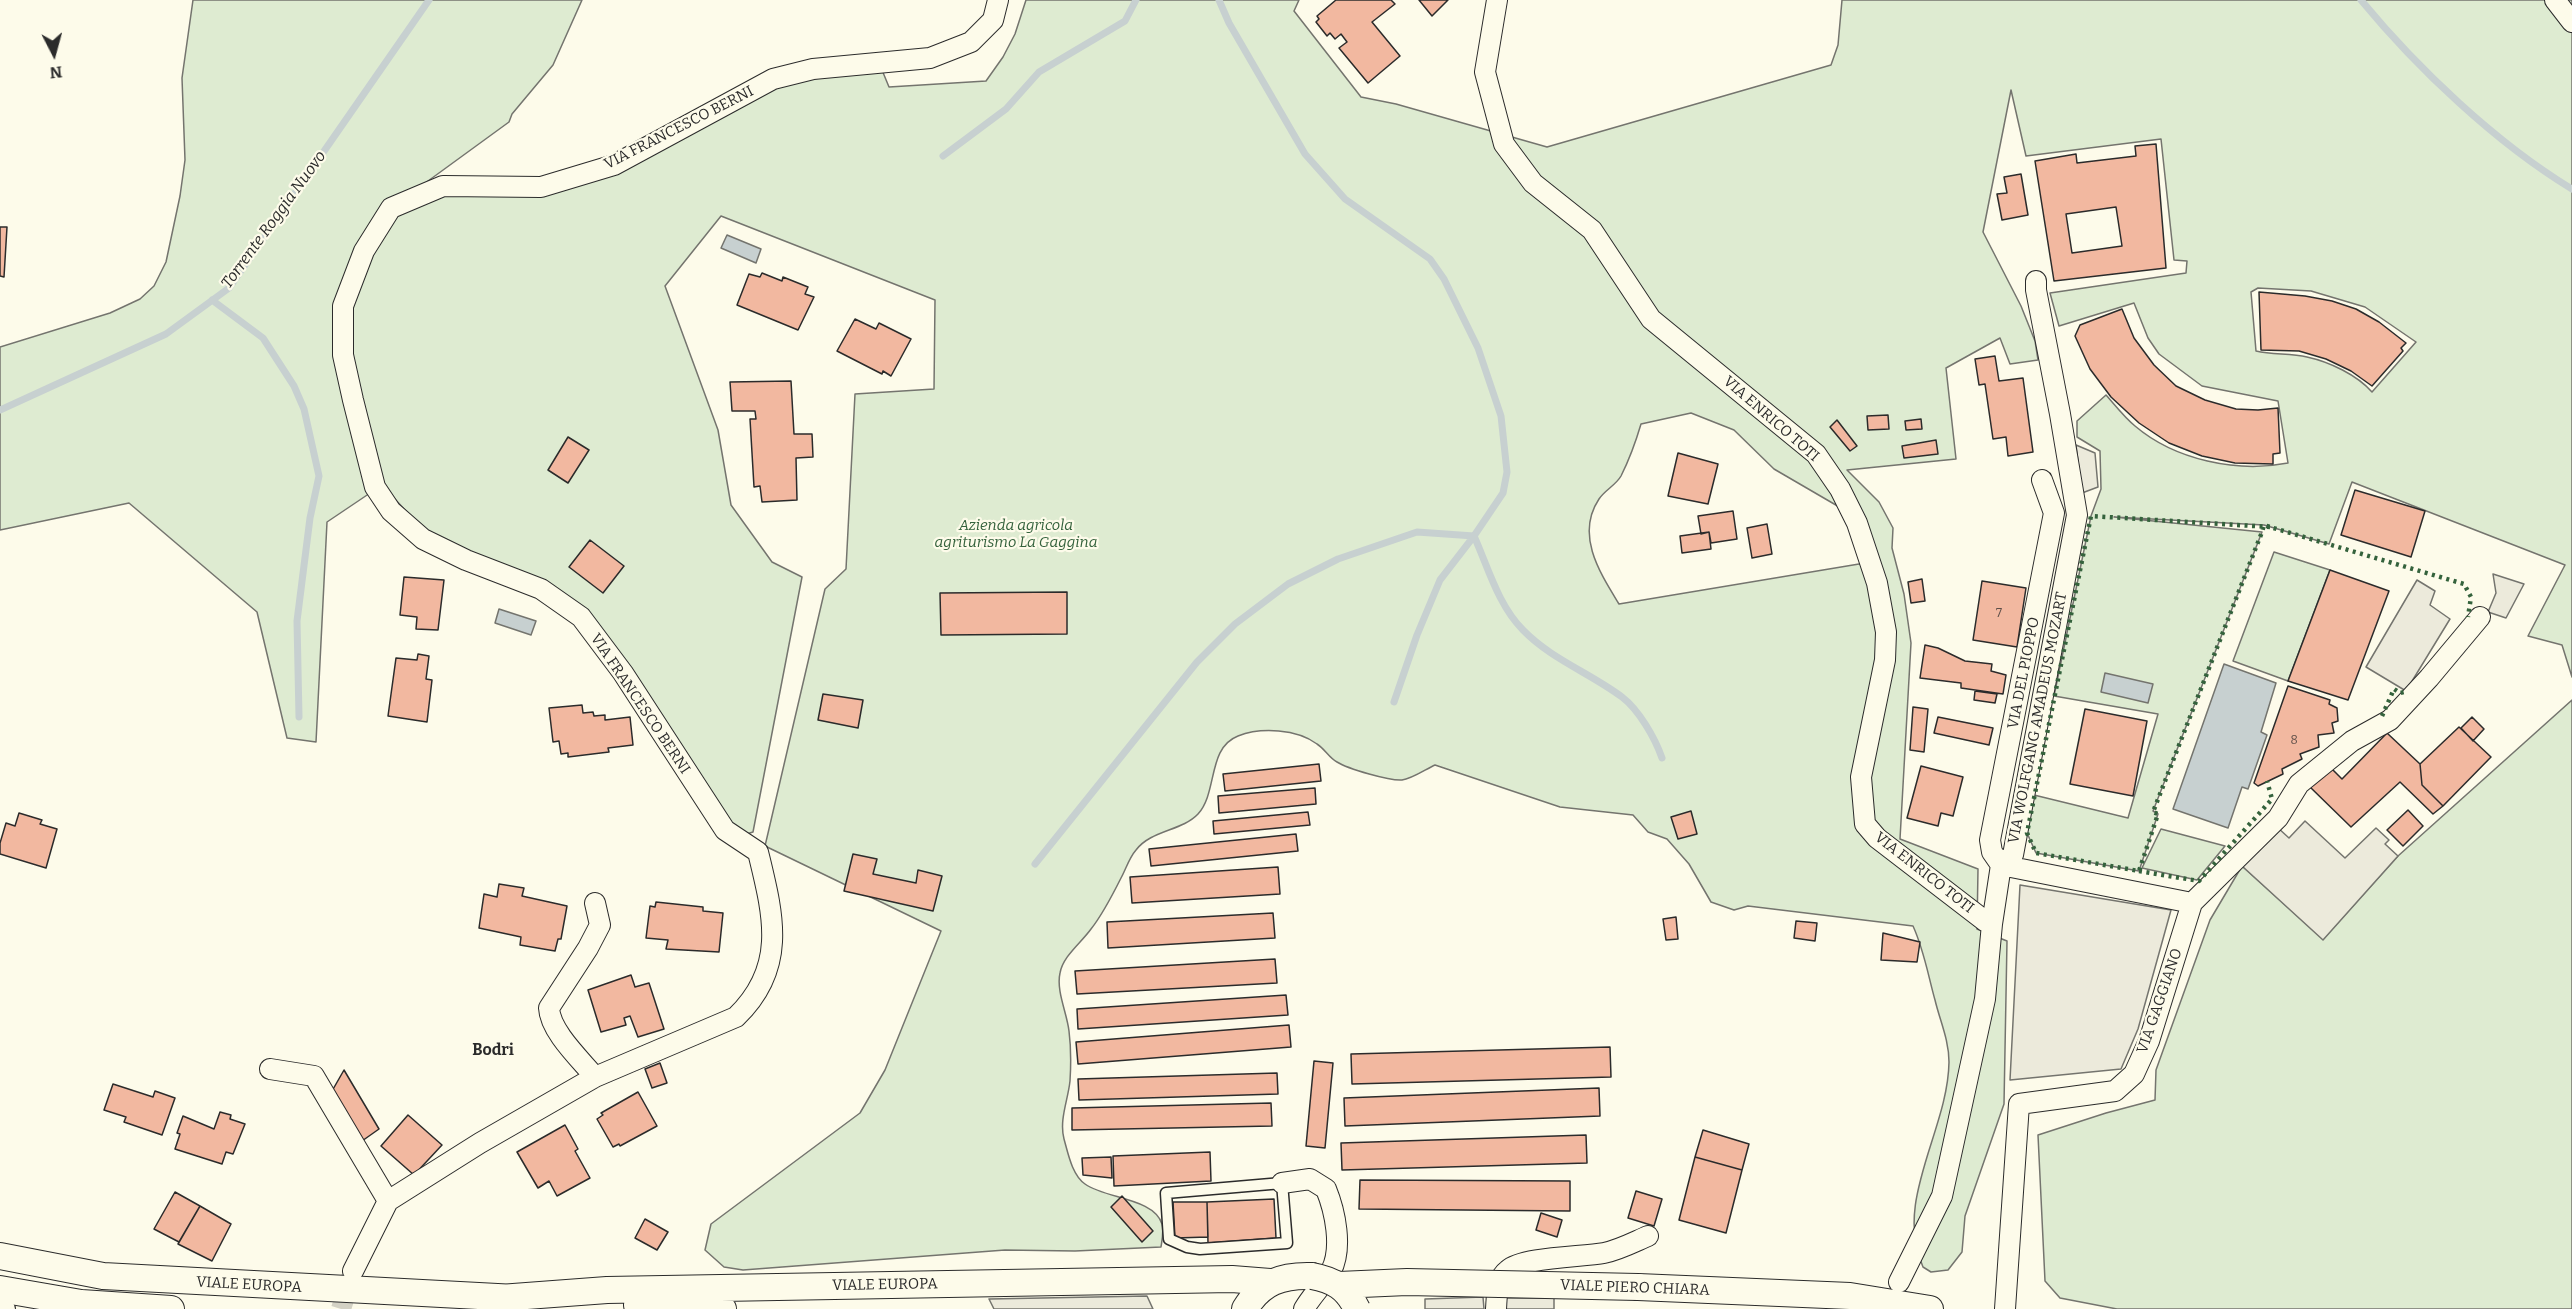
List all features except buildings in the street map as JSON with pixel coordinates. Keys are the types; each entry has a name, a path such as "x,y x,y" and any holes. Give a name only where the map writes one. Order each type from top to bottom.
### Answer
{"street":[{"name":"VIA FRANCESCO BERNI","path":"388,1201 480,1143 595,1077 736,1017 749,1005 771,963 774,934 770,902 758,852 725,830 623,673 581,617 541,589 466,560 423,539 391,511 375,487 343,355 343,306 364,251 391,208 443,186 541,187 614,165 773,79 813,69 930,58 971,42 993,20 998,0"},
{"name":"VIA ENRICO TOTI","path":"1497,0 1485,72 1504,144 1533,183 1592,230 1651,319 1816,454 1840,489 1857,523 1877,583 1886,632 1885,660 1861,777 1866,824 1876,838 1992,924"},
{"path":"2555,0 2572,22"},
{"name":"VIA WOLFGANG AMADEUS MOZART","path":"1899,1282 1942,1196 1985,999 1992,924 2001,865 2013,855 2077,514 2036,281"},
{"name":"VIA DEL PIOPPO","path":"2001,865 1992,852 1990,840 2054,513 2042,480"},
{"path":"2001,865 2192,903 2278,818 2298,784 2352,741 2390,720 2480,617"},
{"path":"595,903 600,925 588,948 549,1008 550,1018 555,1028 595,1077"},
{"name":"VIA GAGGIANO","path":"2005,1309 2019,1104 2115,1090 2134,1074 2148,1041 2192,903"},
{"path":"270,1069 314,1076 388,1201 353,1271"},
{"path":"1282,1183 1310,1179 1326,1189 1335,1225 1337,1240 1331,1270 1304,1309"},
{"path":"1496,1309 1501,1278 1508,1270 1521,1263 1607,1252 1648,1236"},
{"name":"VIALE EUROPA","path":"0,1256 103,1276 723,1309"},
{"name":"VIALE PIERO CHIARA","path":"1270,1282 1283,1277 1298,1276 1327,1279 1339,1285 1407,1282 1638,1287 1850,1296 1930,1309"},
{"name":"VIALE EUROPA","path":"500,1298 607,1290 1232,1279 1270,1282"},
{"path":"1245,1309 1253,1297 1270,1282"},
{"path":"1339,1285 1357,1309"},
{"path":"0,1289 75,1306 171,1309"},
{"path":"0,1304 5,1309"}],"lane":[{"path":"1282,1183 1287,1242 1200,1249 1177,1244 1168,1239 1166,1193 1282,1183"}],"green space":[{"name":"Azienda agricola agriturismo La Gaggina","path":"193,0 582,0 553,65 512,114 509,122 428,181 404,206 445,192 546,193 781,83 882,70 889,87 986,81 1003,57 1015,34 1026,0 1299,0 1294,11 1361,97 1396,104 1547,147 1831,65 1838,45 1842,0 2572,0 2572,677 2562,645 2528,636 2565,565 2352,482 2329,544 2264,525 2114,517 2262,532 2153,811 2158,814 2139,871 2036,853 2027,833 2034,795 2128,818 2158,714 2054,696 2091,516 2101,489 2100,451 2077,437 2077,421 2106,395 2135,426 2169,448 2207,461 2228,465 2268,466 2288,463 2278,401 2202,386 2159,354 2148,338 2134,303 2059,326 2050,293 2186,273 2187,261 2174,260 2161,139 2026,156 2011,90 1983,232 2021,306 2035,341 2038,360 2010,364 2000,338 1946,368 1956,459 1847,470 1879,502 1893,528 1892,548 1904,594 1911,643 1900,839 1978,869 1977,929 2007,941 2004,1104 1965,1216 1962,1252 1948,1270 1931,1272 1923,1267 1915,1242 1914,1216 1918,1191 1940,1114 1949,1062 1948,1046 1923,953 1913,926 1748,906 1734,910 1711,902 1689,864 1667,839 1648,832 1633,815 1560,807 1435,765 1402,780 1379,777 1337,762 1309,739 1279,731 1247,733 1228,742 1221,750 1208,794 1198,814 1184,824 1142,843 1129,860 1103,911 1068,955 1060,973 1059,987 1068,1024 1071,1056 1063,1132 1071,1163 1085,1184 1140,1204 1157,1215 1163,1227 1161,1247 1075,1251 1005,1250 743,1270 724,1267 705,1250 711,1224 860,1113 885,1070 941,931 765,846 825,589 846,569 855,394 934,389 935,300 721,216 665,286 718,430 731,505 772,562 802,577 753,832 740,836 583,614 428,535 382,485 327,522 316,742 287,738 257,612 129,503 0,530 0,347 110,313 140,299 154,286 166,262 185,160 182,78","holes":["2258,288 2311,291 2365,307 2416,342 2372,392 2351,375 2325,362 2301,356 2256,351 2251,292","1691,413 1734,430 1774,469 1841,508 1865,563 1619,604 1604,580 1593,553 1589,526 1592,513 1601,496 1621,476 1641,424"]},
{"path":"2274,552 2330,570 2288,681 2233,661"},
{"path":"2572,700 2572,1309 2117,1309 2060,1298 2045,1281 2038,1135 2155,1100 2156,1070 2210,920 2242,866 2323,939 2398,856"},
{"path":"2161,829 2225,846 2197,880 2142,868"}],"shaded area":[{"path":"727,235 761,249 756,263 721,248"},
{"path":"2076,445 2095,453 2098,487 2082,493"},
{"path":"2493,574 2524,584 2506,618 2488,612 2496,593"},
{"path":"2417,580 2435,591 2430,605 2450,619 2406,691 2366,667"},
{"path":"499,609 536,621 531,635 495,623"},
{"path":"2224,664 2276,683 2261,732 2267,735 2248,789 2242,787 2228,828 2173,809"},
{"path":"2105,673 2153,684 2148,703 2101,692"},
{"path":"2305,821 2345,858 2376,828 2389,840 2385,844 2398,856 2323,940 2242,866 2277,827 2289,838"},
{"path":"2020,885 2171,910 2138,1029 2121,1069 2010,1080"},
{"path":"1147,1296 1153,1309 994,1309 989,1299"},
{"path":"1483,1297 1484,1309 1425,1309 1425,1299"},
{"path":"1506,1298 1554,1298 1554,1309 1506,1309"}],"waterway":[{"name":"Torrente Roggia Nuovo","path":"0,410 166,334 229,288 429,0"},
{"path":"943,156 1006,109 1039,72 1125,21 1136,0"},
{"path":"1219,0 1229,23 1305,154 1345,199 1430,259 1444,279 1478,348 1501,416 1507,472 1503,493 1440,580 1417,635 1394,702"},
{"path":"2361,0 2407,52 2459,103 2515,150 2572,189"},
{"path":"212,300 263,338 294,386 304,409 319,476 310,518 297,621 299,717"},
{"path":"1035,864 1197,662 1235,624 1288,584 1338,559 1417,532 1474,536 1494,585 1514,620 1534,640 1558,658 1622,697 1646,725 1662,758"}],"tunnel":[{"path":"341,1309 351,1277"}],"hedge":[{"path":"2270,527 2091,516 2027,833 2036,853 2139,871 2158,814 2153,812 2262,532 2264,525 2464,584 2471,597 2468,617"},
{"path":"2382,716 2394,689 2400,693 2408,691"},
{"path":"2139,871 2199,881 2272,799 2267,781"}],"district":[{"name":"Bodri","path":"493,1051"}]}
